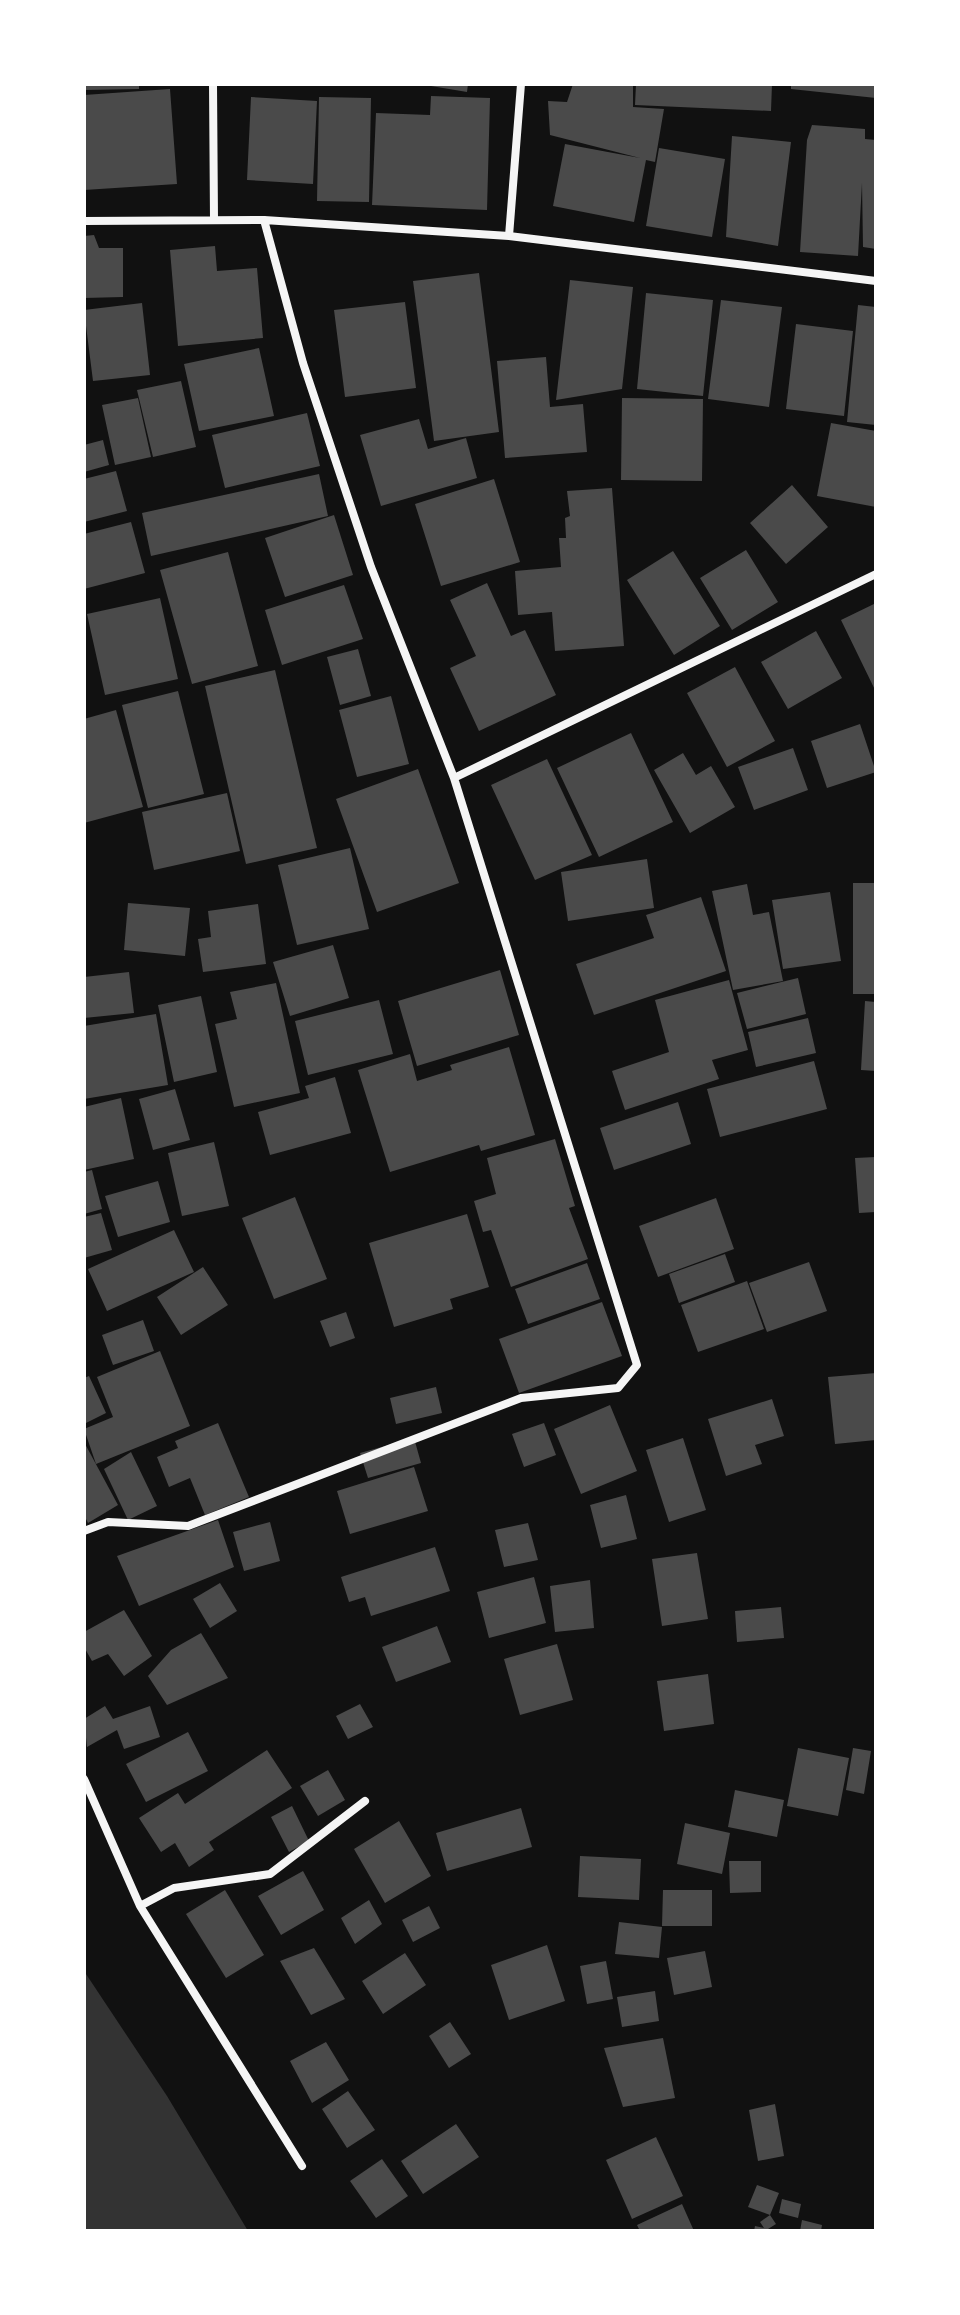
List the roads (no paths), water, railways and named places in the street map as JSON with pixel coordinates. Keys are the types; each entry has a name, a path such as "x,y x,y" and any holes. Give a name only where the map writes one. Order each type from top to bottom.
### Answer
{"street":[{"path":"213,84 214,220"},
{"path":"509,236 521,84"},
{"path":"84,1531 108,1522 188,1526 521,1398 618,1388 637,1365 454,778 371,567 303,363 264,220"},
{"path":"84,221 264,220 509,236 876,281"},
{"path":"454,778 876,574"},
{"path":"84,1779 140,1906 302,2166"},
{"path":"140,1906 174,1888 270,1874 365,1801"}]}
